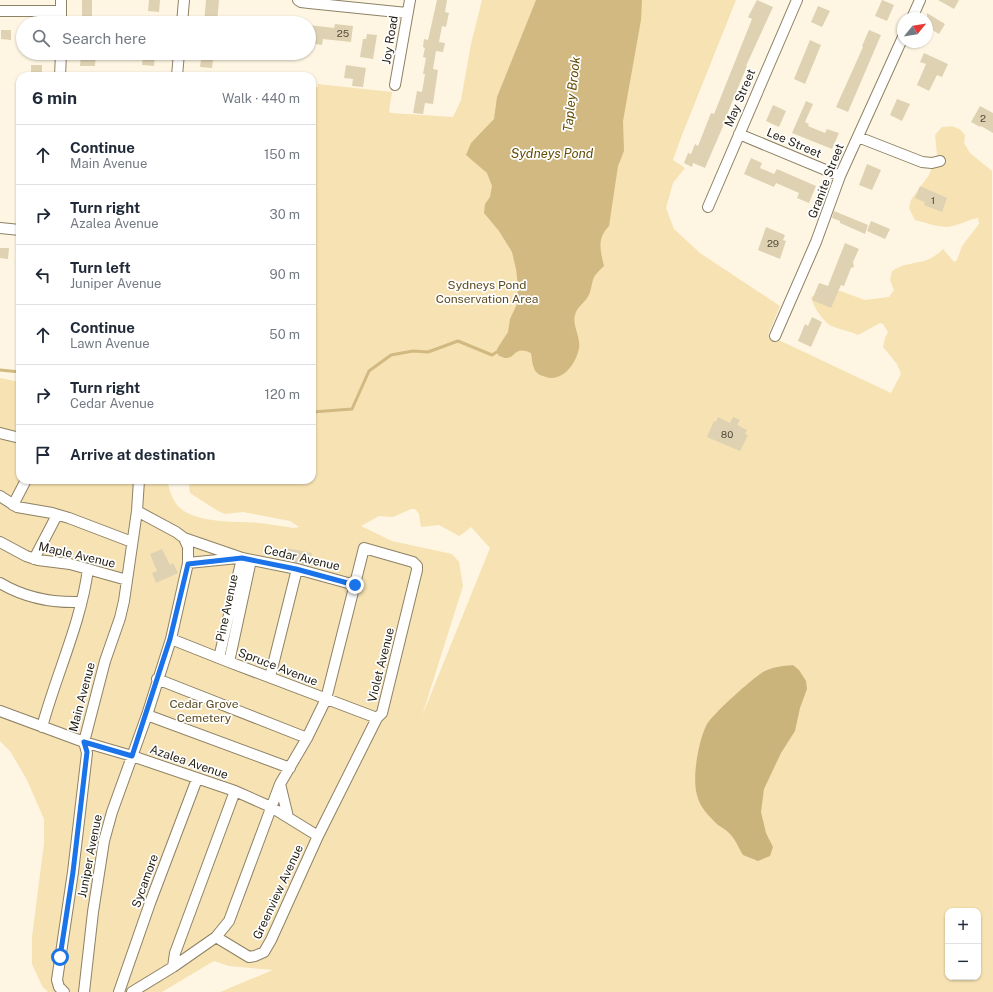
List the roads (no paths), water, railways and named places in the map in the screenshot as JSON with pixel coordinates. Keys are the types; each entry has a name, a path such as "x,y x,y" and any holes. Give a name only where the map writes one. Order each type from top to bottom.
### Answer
{"street":[{"path":"61,0 61,16"},
{"path":"183,16 184,0"},
{"path":"298,0 301,2 407,13"},
{"name":"Joy Road","path":"395,85 410,0"},
{"name":"May Street","path":"708,207 797,0"},
{"path":"915,12 920,0"},
{"path":"0,11 61,11"},
{"name":"Granite Street","path":"775,336 816,242 840,176 898,48"},
{"path":"60,72 61,60"},
{"path":"177,72 178,60"},
{"name":"Lee Street","path":"739,134 840,176"},
{"path":"858,137 922,162 932,163 940,161"},
{"path":"0,228 16,230"},
{"path":"0,433 16,437"},
{"path":"13,505 24,484"},
{"name":"Main Avenue","path":"64,992 59,987 57,980 73,872 87,752 84,742 105,661 120,618 137,511 139,484"},
{"path":"0,496 17,507 57,514 132,542"},
{"name":"Cedar Avenue","path":"137,511 176,532 184,538 247,559 296,569 355,585"},
{"path":"34,559 57,514"},
{"name":"Juniper Avenue","path":"84,992 92,912 104,841 112,812 147,715 170,639 188,564 188,547 184,538"},
{"name":"Maple Avenue","path":"0,542 34,559 53,563 70,564 127,580"},
{"name":"Violet Avenue","path":"318,836 377,718 381,715 417,569 413,562 364,548 355,585"},
{"name":"Cedar Avenue","path":"188,564 247,559"},
{"name":"Pine Avenue","path":"219,658 247,559"},
{"name":"Pine Avenue","path":"229,662 247,559"},
{"path":"42,727 77,619 88,569"},
{"path":"270,677 296,569"},
{"path":"0,583 27,596 50,601 81,602"},
{"path":"132,992 173,967 216,937 229,921 280,784 307,738 326,699 355,585"},
{"name":"Spruce Avenue","path":"170,639 377,718"},
{"path":"158,679 307,738"},
{"name":"Azalea Avenue","path":"0,711 84,742 132,756 235,791 271,807 318,836"},
{"path":"147,715 290,768"},
{"name":"Sycamore","path":"119,992 150,903 197,779"},
{"path":"280,784 288,817"},
{"path":"173,967 175,953 235,791"},
{"name":"Greenview Avenue","path":"216,937 249,957 264,952 318,836"}],"water":[{"name":"Sydneys Pond","path":"536,0 642,0 641,20 623,121 624,151 618,166 609,226 603,235 600,244 604,266 595,276 588,296 575,315 574,319 579,340 579,348 575,361 562,375 550,378 540,375 535,371 531,353 520,351 508,358 498,355 497,349 508,332 510,319 517,304 518,286 516,269 512,252 499,231 484,213 485,204 490,197 492,186 487,173 466,155 471,143 494,119 497,97"}],"waterway":[{"name":"Tapley Brook","path":"316,412 352,409 369,371 391,355 413,351 428,352 458,341 492,355 500,350"},
{"name":"Tapley Brook","path":"0,370 16,372"}],"park label":[{"name":"Sydneys Pond Conservation Area","path":"487,292"},
{"name":"Cedar Grove Cemetery","path":"204,711"}]}
